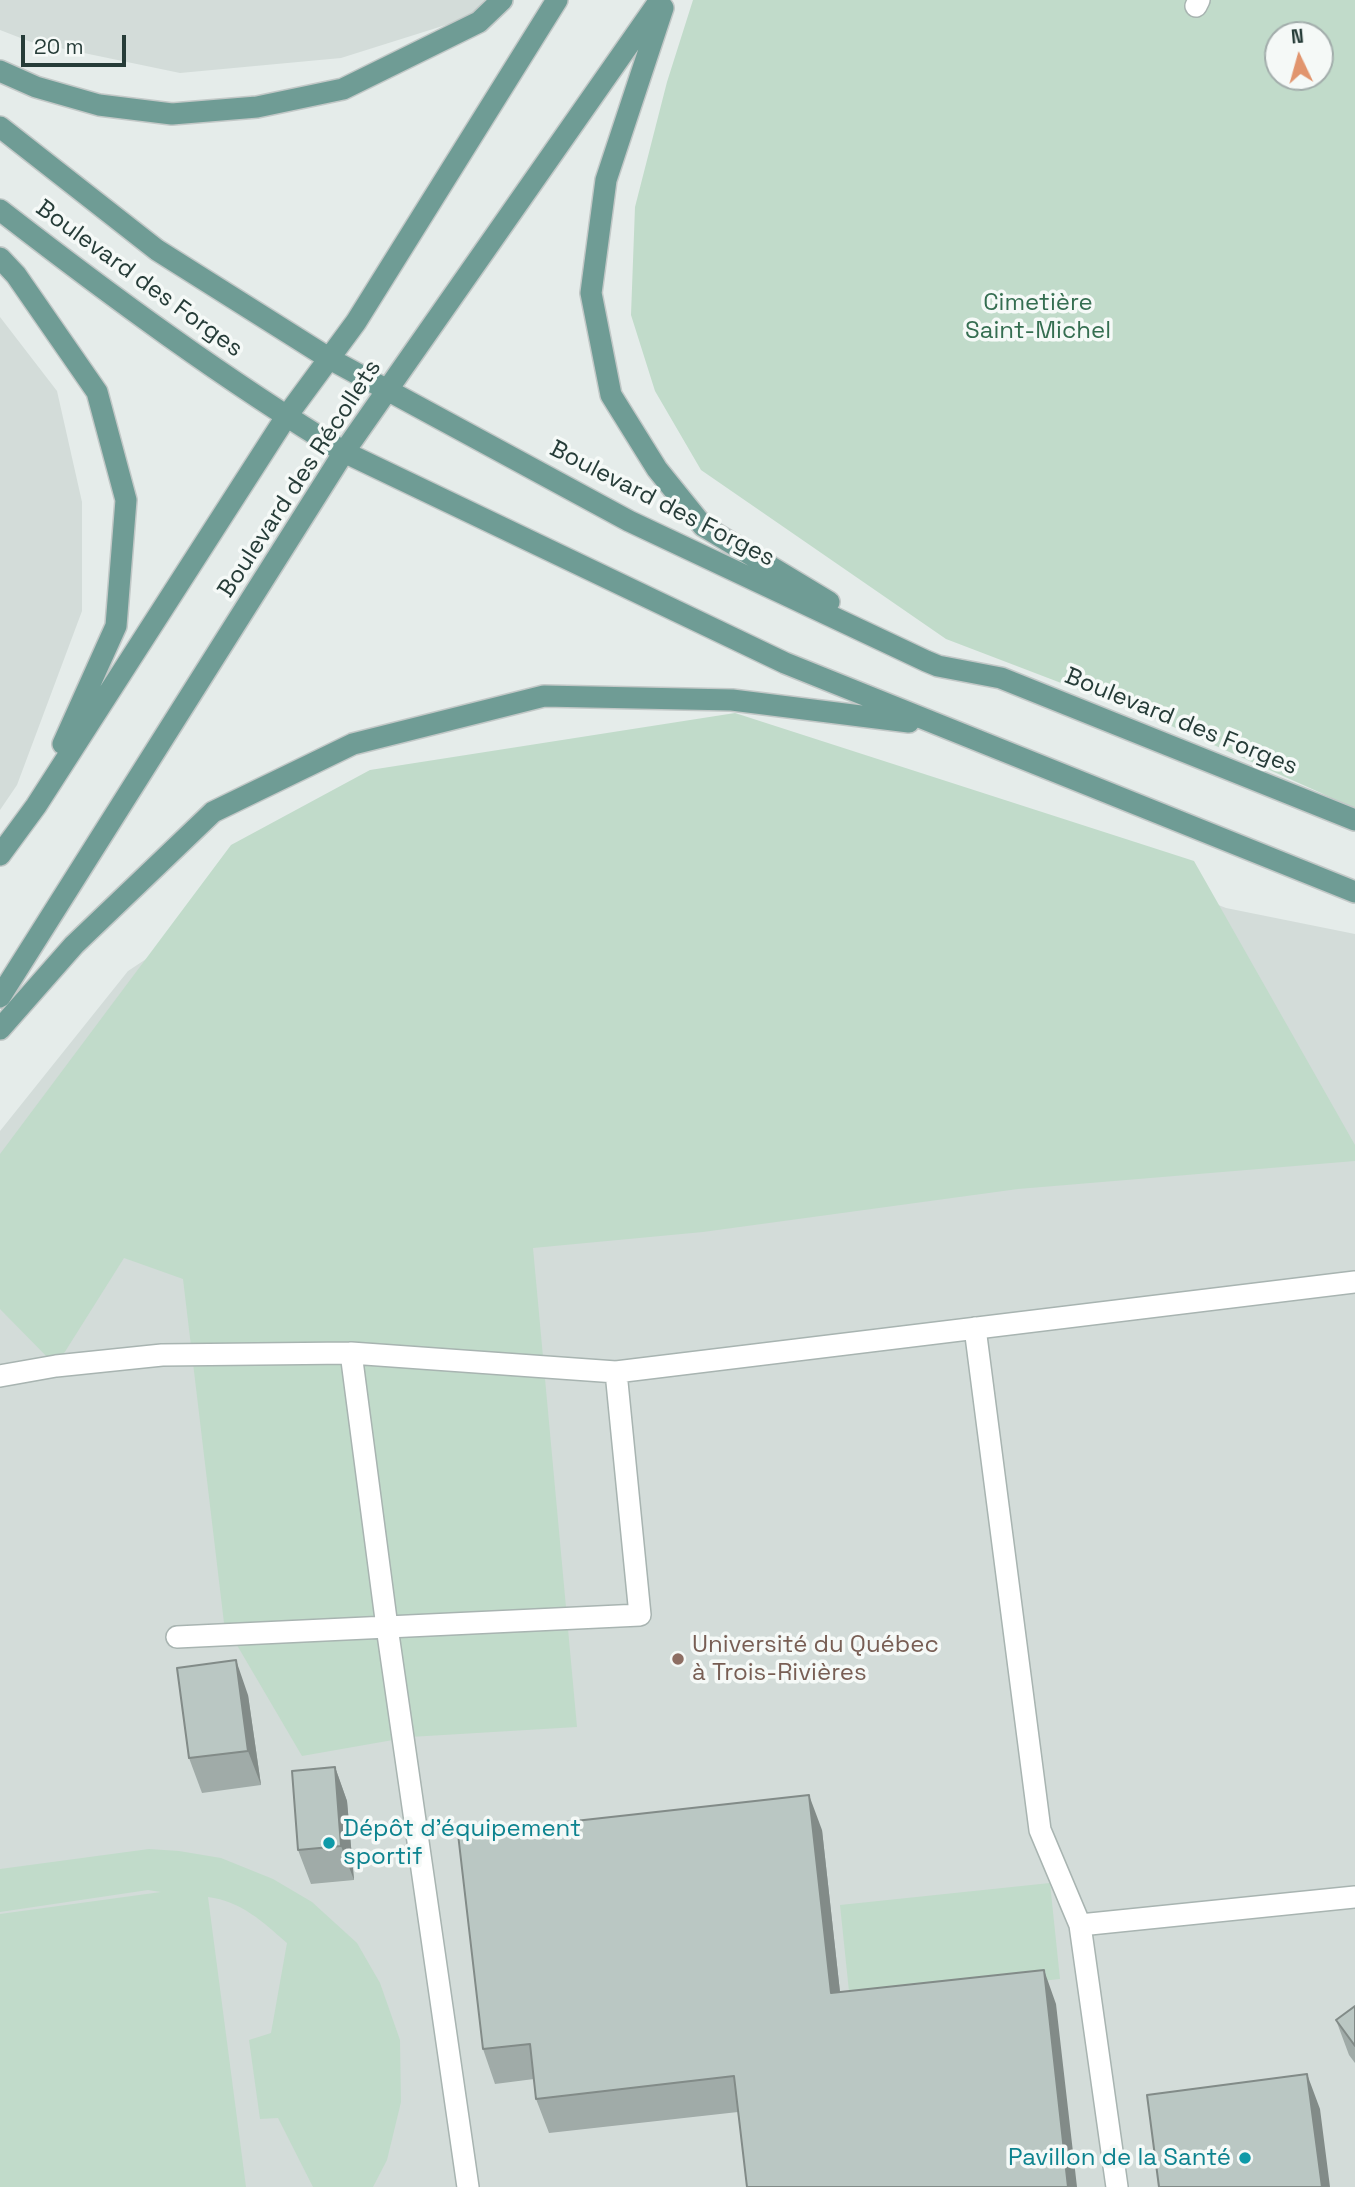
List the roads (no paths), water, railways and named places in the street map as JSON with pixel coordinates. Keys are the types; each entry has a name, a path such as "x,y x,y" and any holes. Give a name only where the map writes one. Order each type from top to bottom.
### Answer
{"main road":[{"path":"0,71 36,87 99,105 172,114 257,107 342,89 479,22 502,0"},
{"name":"Boulevard des Récollets","path":"0,855 36,806 286,417 356,322 557,0"},
{"name":"Boulevard des Récollets","path":"0,998 344,452 660,0"},
{"path":"665,0 607,180 603,205 591,293 611,395 657,469 703,526 926,661"},
{"name":"Boulevard des Forges","path":"0,127 158,250 330,359 629,521 938,666 1001,678 1355,820"},
{"name":"Boulevard des Forges","path":"0,211 106,293 286,417 344,452 785,663 1355,892"},
{"path":"0,258 16,275 97,392 126,500 116,626 36,806"},
{"path":"0,1028 74,945 213,812 353,744 544,696 732,700 937,725"}],"lane":[{"path":"0,1376 56,1366 162,1355 351,1353 616,1372 1355,1283"},
{"path":"975,1328 1040,1830 1080,1925 1117,2187"},
{"path":"351,1353 387,1627 468,2187"},
{"path":"177,1637 640,1615 616,1372"},
{"path":"1080,1925 1355,1897"}],"place":[{"name":"Université du Québec à Trois-Rivières","path":"678,1659"},
{"name":"Dépôt d'équipement sportif","path":"329,1843"},
{"name":"Pavillon de la Santé","path":"1245,2158"}],"park label":[{"name":"Cimetière Saint-Michel","path":"1038,317"}]}
